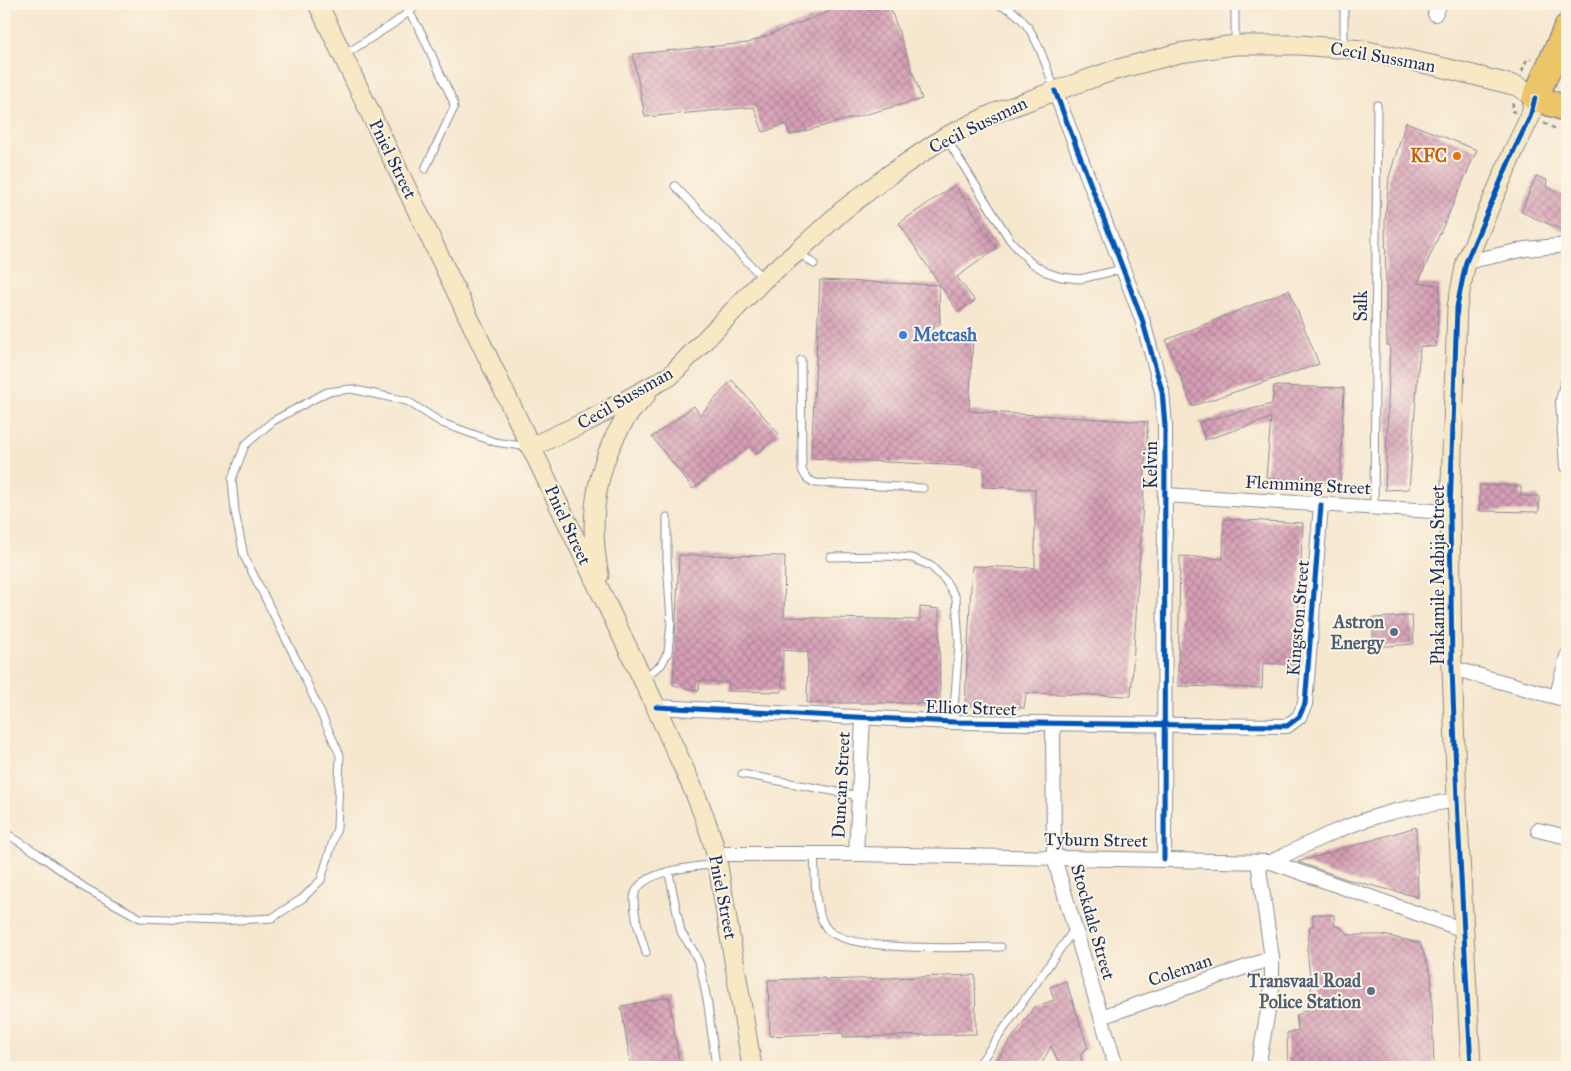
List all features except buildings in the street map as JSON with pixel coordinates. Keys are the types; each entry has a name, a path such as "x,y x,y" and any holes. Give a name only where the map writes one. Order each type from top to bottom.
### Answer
{"highway":[{"name":"Phakamile Mabija Street","path":"1531,89 1567,27"},
{"path":"1531,89 1567,92"},
{"path":"1531,89 1567,110"}],"main road":[{"name":"Pniel Street","path":"318,4 622,640 656,707 709,830 716,859 752,1067"},
{"name":"Cecil Sussman","path":"531,447 590,420 670,376 764,279 798,252 842,211 881,181 945,137 995,113 1055,90 1115,70 1179,52 1235,45 1299,45 1363,50 1531,89"},
{"name":"Phakamile Mabija Street","path":"1471,1067 1452,668 1450,512 1457,307 1466,262 1530,117 1531,89"},
{"path":"622,640 601,586 595,558 593,528 596,499 602,470 612,443 626,417 646,395 670,376"}],"street":[{"name":"Kelvin","path":"1055,90 1142,318 1162,391 1165,426 1164,859"},
{"path":"1466,262 1526,249 1567,245"},
{"path":"1567,384 1563,401 1567,466"},
{"name":"Flemming Street","path":"1165,495 1450,512"},
{"name":"Kingston Street","path":"1287,726 1299,717 1305,704 1321,505"},
{"path":"1452,668 1562,698 1567,656"},
{"name":"Elliot Street","path":"656,707 953,722 1053,724 1164,723 1287,726"},
{"name":"Duncan Street","path":"856,854 863,718"},
{"name":"Stockdale Street","path":"1053,724 1054,858 1101,1017 1113,1065"},
{"path":"1258,1067 1272,988 1272,958 1264,862 1327,834 1390,812 1457,800"},
{"path":"1538,830 1567,837"},
{"name":"Tyburn Street","path":"716,859 856,854 1264,862 1464,930"},
{"name":"Coleman","path":"1101,1017 1272,958"}],"lane":[{"path":"344,55 418,4"},
{"path":"997,4 1014,12 1026,25 1036,42 1055,90"},
{"path":"1235,4 1235,45"},
{"path":"1344,4 1344,49"},
{"path":"409,12 421,32 453,101 454,108 425,169"},
{"name":"Salk","path":"1374,507 1377,105"},
{"path":"945,137 1010,240 1030,262 1046,272 1061,277 1080,279 1124,269"},
{"path":"675,186 764,279"},
{"path":"798,252 814,264"},
{"path":"801,360 802,469 804,476 816,483 923,488"},
{"path":"4,832 85,888 140,918 220,921 272,918 303,898 321,880 337,828 340,755 297,661 244,556 235,512 232,479 245,445 273,421 327,392 351,388 407,401 442,423 495,442 531,447"},
{"path":"641,679 661,665 668,652 671,622 667,561 667,517"},
{"path":"830,557 886,556 912,558 931,566 945,580 956,598 959,644 953,722"},
{"path":"742,774 859,796"},
{"path":"814,854 818,909 825,928 840,939 883,946 1001,947"},
{"path":"646,952 636,917 634,897 639,885 651,877 716,859"},
{"path":"669,873 681,932 700,965 708,1005 716,1067"},
{"path":"977,1067 1075,928"}],"cycle path":[{"path":"1055,91 1142,319 1162,391 1165,426 1164,859"},
{"path":"1471,1067 1452,668 1450,512 1457,307 1466,262 1530,117 1535,98"},
{"path":"656,707 953,722 1287,726 1299,717 1305,704 1321,505"}],"place":[{"name":"KFC","path":"1457,156"},
{"name":"Metcash","path":"903,335"},
{"name":"Astron Energy","path":"1394,632"},
{"name":"Transvaal Road Police Station","path":"1371,991"}]}
